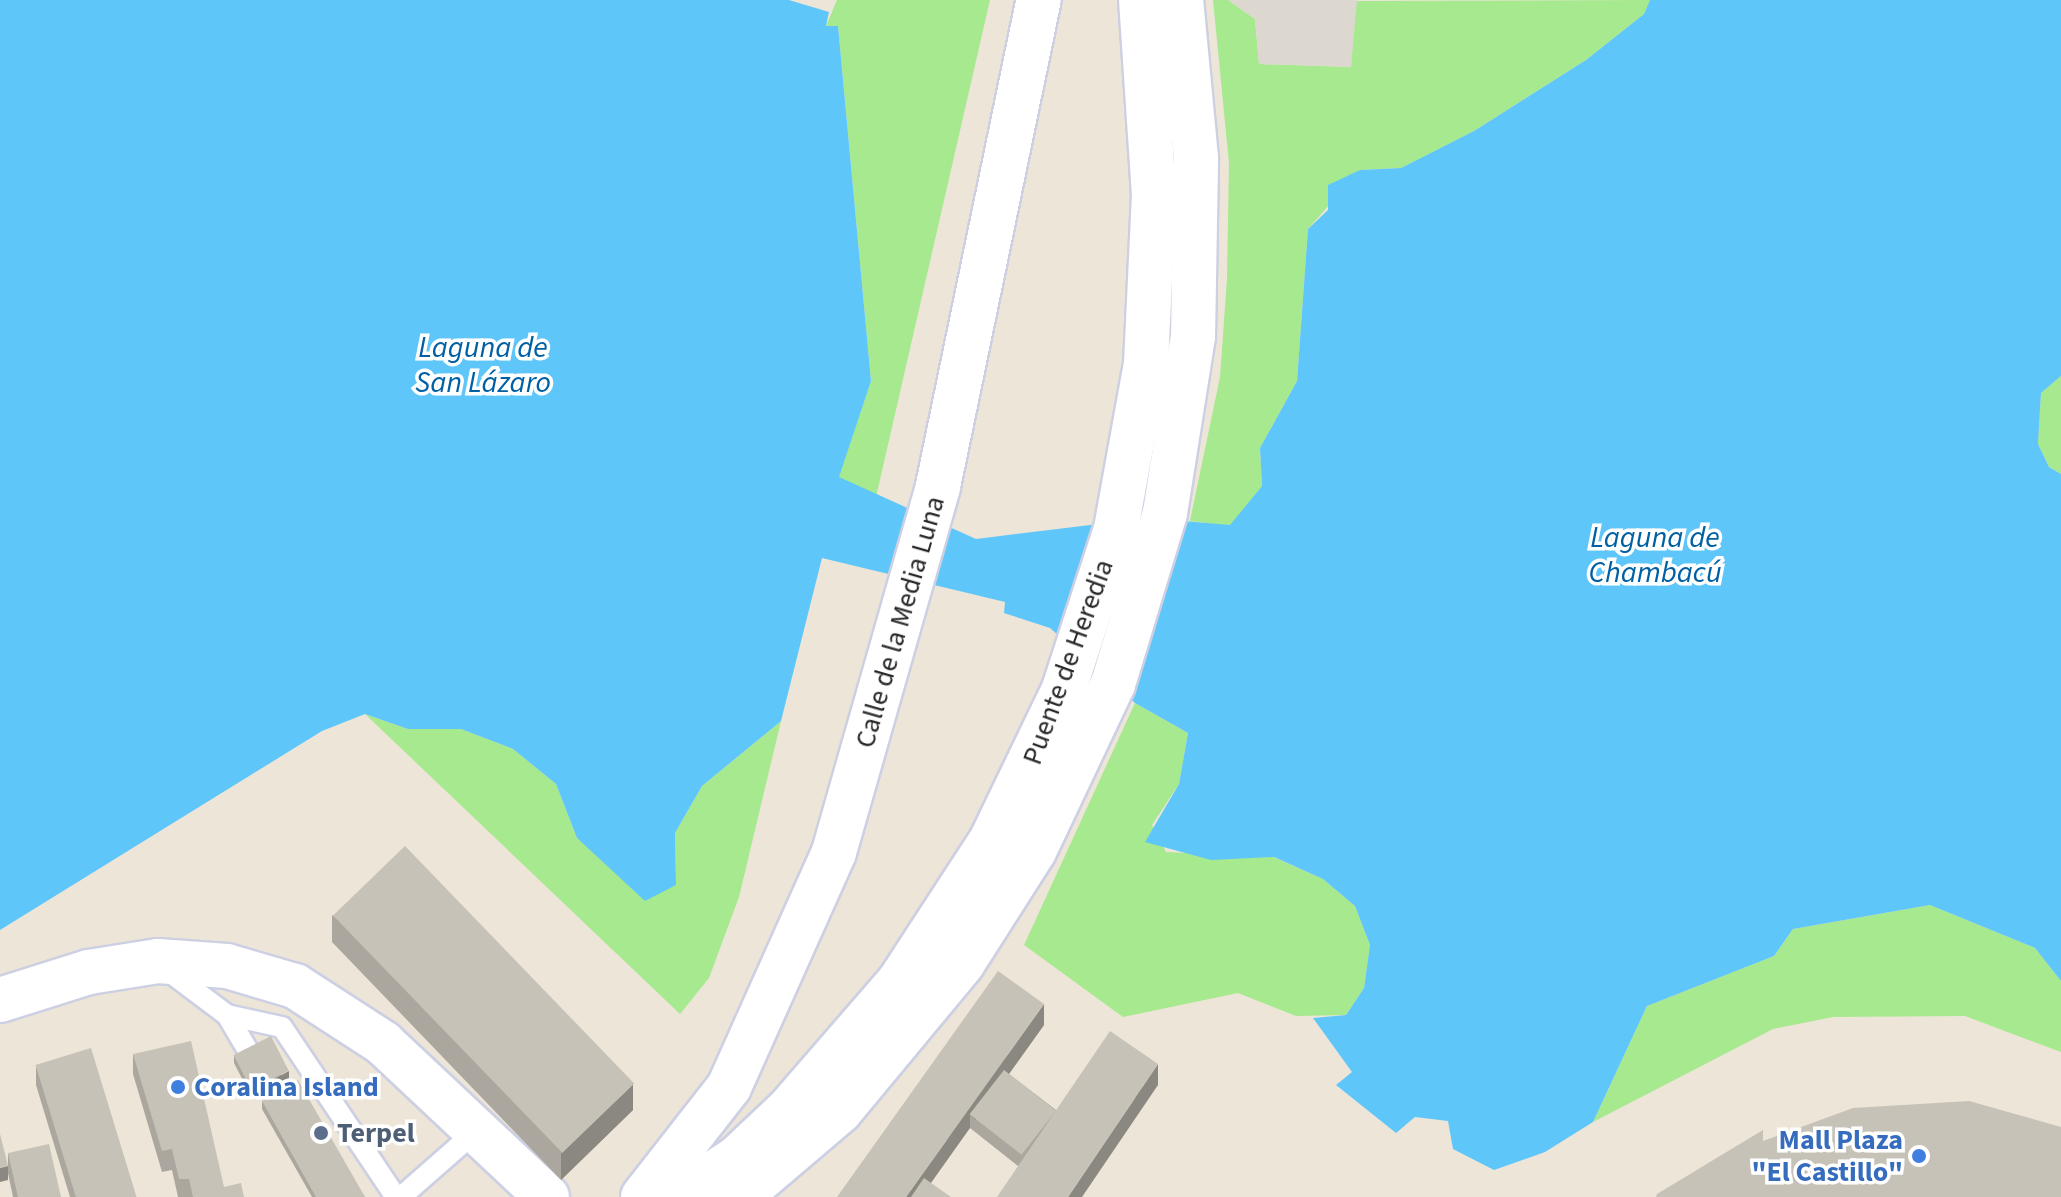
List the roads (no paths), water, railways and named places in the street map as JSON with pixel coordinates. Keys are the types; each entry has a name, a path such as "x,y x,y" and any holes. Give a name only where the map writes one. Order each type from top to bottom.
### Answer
{"main road":[{"name":"Calle de la Media Luna","path":"643,1197 729,1087 791,959 834,852 938,486 1039,0"},
{"name":"Puente de Heredia","path":"678,1197 737,1158 789,1109 864,1026 947,914 1030,766 1093,610 1134,447 1146,364 1162,18"},
{"name":"Puente de Heredia","path":"739,1197 793,1157 904,1039 1001,907 1062,799 1133,628 1165,513 1193,337 1196,173 1162,18"},
{"path":"0,1000 89,972 158,961 227,966 326,1002 476,1131 547,1197"}],"lane":[{"path":"158,961 227,1015 297,1134"},
{"path":"227,1015 282,1027 398,1197 476,1131"}],"water":[{"path":"0,0 789,0 829,12 826,26 838,26 871,381 839,477 976,539 1148,518 1230,525 1262,486 1260,448 1297,381 1308,229 1328,210 1328,185 1360,170 1401,168 1474,131 1586,60 1644,14 1650,0 2061,0 2061,376 2041,393 2038,444 2049,467 2061,474 2061,981 2035,948 1930,905 1793,929 1774,956 1647,1006 1593,1122 1545,1152 1494,1170 1453,1149 1448,1121 1415,1117 1396,1133 1336,1085 1352,1072 1313,1018 1346,1015 1364,988 1370,945 1355,906 1323,879 1274,857 1211,860 1145,842 1179,784 1188,733 1135,703 1050,628 1004,613 1005,602 822,558 781,721 702,786 675,833 676,885 645,901 577,838 556,784 513,749 461,729 408,729 365,714 322,731 0,930"}],"place":[{"name":"Coralina Island","path":"178,1087"},
{"name":"Terpel","path":"321,1133"},
{"name":"Mall Plaza \"El Castillo\"","path":"1919,1156"}],"water label":[{"name":"Laguna de San Lázaro","path":"483,365"},
{"name":"Laguna de Chambacú","path":"1655,555"}]}
